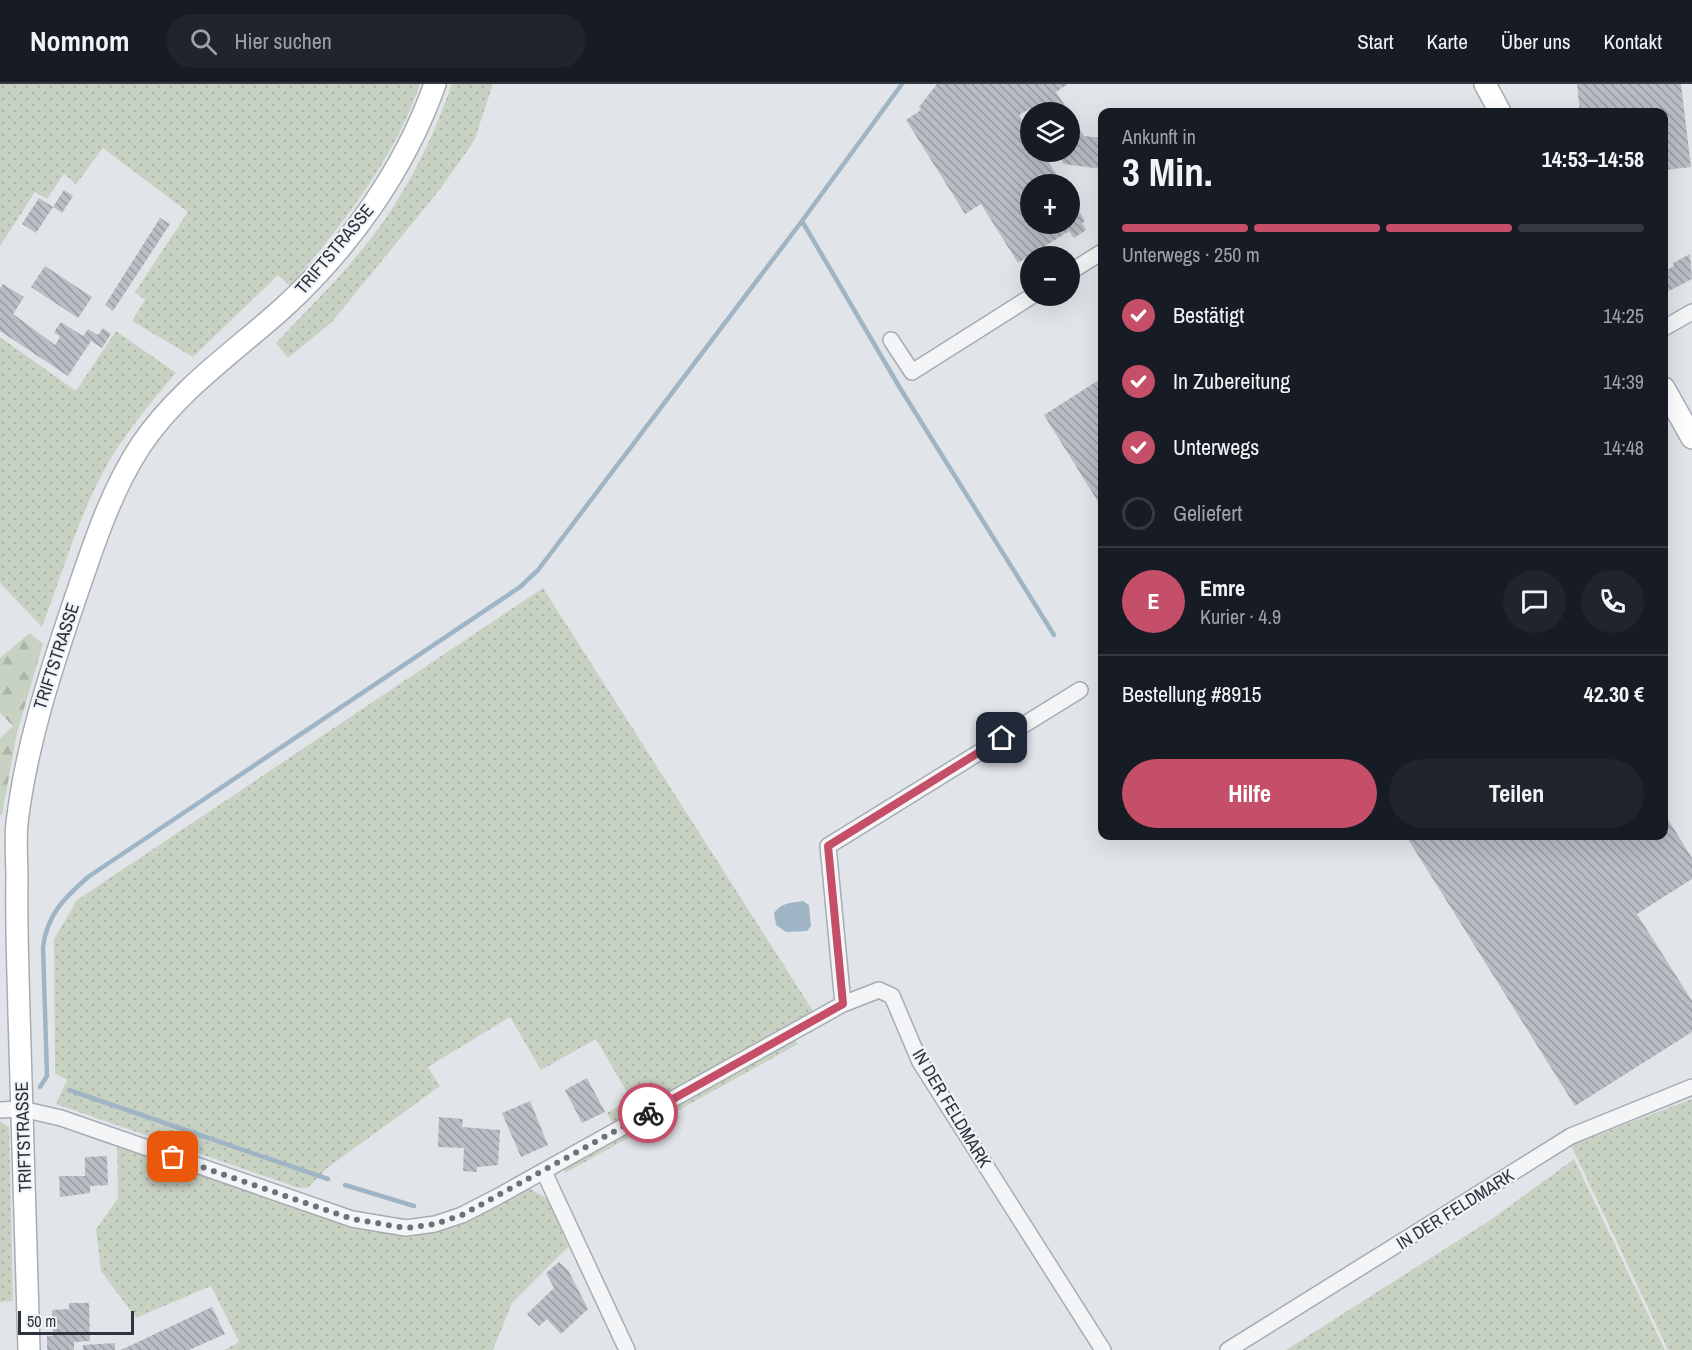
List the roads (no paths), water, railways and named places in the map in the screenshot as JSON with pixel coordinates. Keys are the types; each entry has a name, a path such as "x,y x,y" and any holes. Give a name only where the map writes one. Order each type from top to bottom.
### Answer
{"street":[{"name":"TRIFTSTRASSE","path":"29,1350 16,926 17,826 30,738 94,543 130,464 142,444 170,409 207,372 305,287 346,241 378,198 401,159 435,84"},
{"path":"1485,84 1498,108"},
{"path":"1080,266 1098,254"},
{"path":"891,340 912,372 1020,304"},
{"path":"1668,326 1692,312"},
{"path":"1668,395 1692,438"},
{"path":"843,1004 828,846 1080,690"},
{"name":"IN DER FELDMARK","path":"0,1110 22,1109 61,1118 352,1219 406,1228 435,1224 462,1215 544,1172 843,1004 879,990 892,996 920,1062 1103,1350"},
{"name":"IN DER FELDMARK","path":"1228,1350 1571,1136 1692,1087"},
{"path":"544,1172 627,1350"}],"water":[{"path":"803,901 809,905 811,926 807,931 786,932 776,925 774,913 777,909 787,904"}],"waterway":[{"path":"40,1087 47,1076 43,947 48,926 64,900 88,877 520,587 538,570 802,221 902,84"},
{"path":"802,221 900,388 1054,635"},
{"path":"69,1090 328,1179"},
{"path":"345,1185 414,1206"}]}
